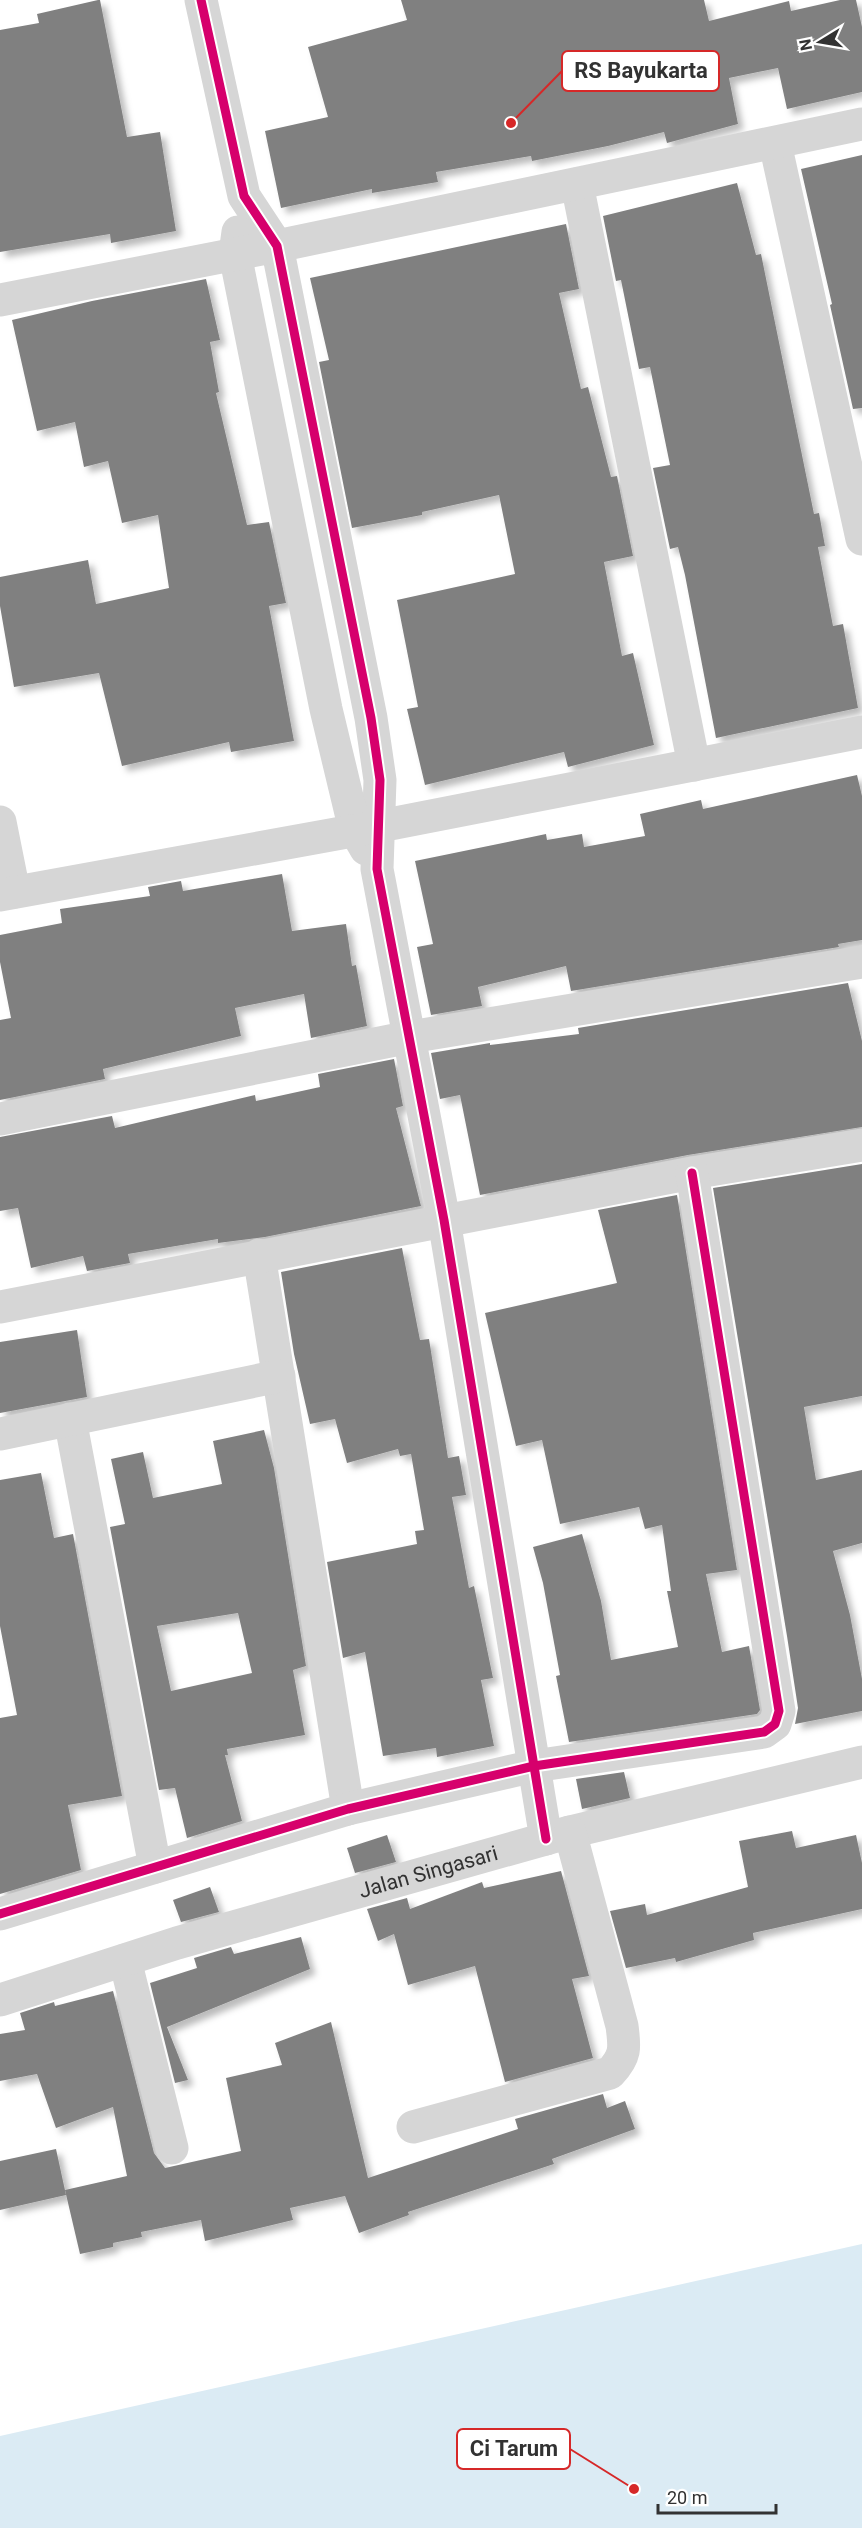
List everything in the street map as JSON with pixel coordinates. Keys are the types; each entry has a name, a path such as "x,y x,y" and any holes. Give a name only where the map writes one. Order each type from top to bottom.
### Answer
{"street":[{"path":"201,0 244,196 277,246 369,707 380,780 368,828"},
{"path":"0,300 277,246 862,124"},
{"path":"775,142 862,539"},
{"path":"577,184 694,765"},
{"path":"244,196 235,254 324,698 368,828 377,869 444,1220 534,1766 622,2026 625,2043 622,2060 610,2073 413,2127"},
{"path":"0,822 7,893 368,828 862,732"},
{"path":"0,1119 410,1037 862,962"},
{"path":"0,1307 259,1255 692,1173 862,1145"},
{"path":"0,1914 348,1809 534,1766 764,1732 775,1724 779,1711 692,1173"},
{"path":"259,1255 348,1809"},
{"path":"0,1434 279,1376"},
{"path":"70,1419 155,1867"},
{"name":"Jalan Singasari","path":"0,2000 125,1960 558,1835 861,1769"},
{"path":"125,1960 172,2148"}],"shaded area":[{"path":"862,2244 862,2528 0,2528 0,2436"}],"building":[{"path":"100,0 127,137 160,132 176,231 111,243 110,234 0,252 0,30 39,23 37,14"},
{"path":"401,0 704,0 709,21 789,1 791,11 840,0 856,0 862,27 862,92 787,109 778,68 729,78 738,124 667,143 664,132 532,161 531,156 436,172 438,182 372,193 372,189 281,208 265,131 328,117 308,47 407,20"},
{"path":"862,155 862,408 853,409 801,169"},
{"path":"737,183 756,255 761,254 814,514 819,513 825,546 818,547 833,626 843,624 858,708 716,738 685,575 678,547 670,549 653,468 670,465 650,367 639,369 621,280 616,281 603,216"},
{"path":"566,224 579,289 559,293 581,389 588,387 611,477 617,476 633,556 604,562 622,656 633,653 654,745 568,767 564,752 425,785 407,709 418,707 397,600 515,574 499,495 422,512 422,515 352,528 319,362 329,360 310,278"},
{"path":"206,279 220,340 210,342 219,392 216,393 247,525 269,522 286,603 269,606 294,741 231,752 229,742 122,766 99,673 14,687 0,606 0,577 88,560 96,604 169,588 158,515 122,523 108,461 84,467 75,422 37,431 12,320 92,301"},
{"path":"857,775 862,796 862,940 838,944 839,947 571,991 566,966 478,987 482,1006 431,1015 417,947 433,944 415,861 546,834 547,840 582,834 584,847 645,836 640,814 701,800 703,809"},
{"path":"282,874 292,931 346,924 352,966 356,965 367,1026 311,1038 304,994 235,1008 241,1036 103,1069 105,1079 0,1100 0,1020 11,1018 0,962 0,935 62,923 60,909 150,896 148,887 181,881 183,891"},
{"path":"848,983 862,1041 862,1127 688,1155 480,1195 460,1095 440,1099 431,1053 490,1043 490,1045 579,1034 578,1028"},
{"path":"394,1059 403,1106 396,1108 421,1206 265,1237 218,1243 218,1239 128,1254 130,1263 87,1271 83,1256 31,1268 18,1208 0,1211 0,1137 112,1116 115,1128 255,1095 256,1101 320,1087 318,1074"},
{"path":"862,1164 862,1396 804,1407 816,1480 862,1470 862,1543 833,1551 850,1615 862,1679 862,1711 795,1724 798,1708 787,1636 713,1188"},
{"path":"677,1195 737,1570 706,1574 722,1652 749,1646 760,1710 757,1714 569,1742 556,1676 560,1675 543,1583 533,1547 582,1534 601,1601 611,1660 678,1647 667,1591 671,1591 662,1525 645,1529 639,1507 560,1524 542,1440 516,1446 485,1313 617,1283 598,1210"},
{"path":"402,1248 420,1340 429,1339 448,1458 459,1456 466,1495 452,1497 469,1588 474,1586 493,1678 481,1680 494,1746 437,1757 436,1748 383,1756 365,1652 343,1658 327,1562 417,1544 415,1531 424,1530 411,1454 400,1456 398,1449 347,1463 335,1419 310,1424 294,1354 281,1272"},
{"path":"77,1330 87,1397 0,1413 0,1342"},
{"path":"264,1430 274,1468 306,1666 293,1670 305,1735 227,1749 228,1755 225,1755 242,1821 187,1838 175,1788 159,1790 110,1527 125,1524 111,1459 143,1452 153,1498 222,1484 213,1441","holes":["238,1613 252,1673 171,1691 157,1626"]},
{"path":"41,1473 54,1538 73,1534 122,1796 68,1805 81,1870 0,1894 0,1718 17,1715 0,1626 0,1480"},
{"path":"624,1772 630,1798 582,1809 576,1779"},
{"path":"792,1831 796,1848 856,1835 862,1863 862,1909 753,1933 754,1940 676,1962 675,1958 626,1968 610,1911 645,1904 647,1915 748,1887 739,1841"},
{"path":"387,1835 396,1862 355,1873 347,1848"},
{"path":"561,1871 589,1976 572,1979 593,2058 505,2082 475,1966 408,1985 394,1934 378,1941 367,1909 407,1898 410,1909 482,1882 484,1888"},
{"path":"210,1887 219,1912 181,1922 173,1900"},
{"path":"301,1937 310,1969 167,2027 188,2080 175,2083 150,1983 197,1968 194,1958 231,1947 234,1954"},
{"path":"113,1991 154,2153 165,2168 241,2151 226,2078 282,2065 275,2043 331,2022 368,2178 518,2129 515,2119 603,2094 607,2108 625,2101 635,2129 552,2159 554,2164 408,2212 409,2215 359,2233 345,2196 290,2208 293,2220 205,2241 201,2220 141,2232 142,2237 113,2243 113,2247 80,2254 65,2190 127,2176 113,2107 56,2128 37,2074 0,2081 0,2034 25,2030 20,2013 54,2002 55,2006"},
{"path":"56,2149 66,2195 0,2210 0,2161"}],"cycle path":[{"path":"201,0 244,196 277,246 371,718 380,780 377,869 444,1220 546,1839"},
{"path":"0,1914 348,1809 534,1766 764,1732 775,1724 779,1711 692,1173"}],"place":[{"name":"RS Bayukarta","path":"511,123"},
{"name":"Ci Tarum","path":"634,2489"}]}
